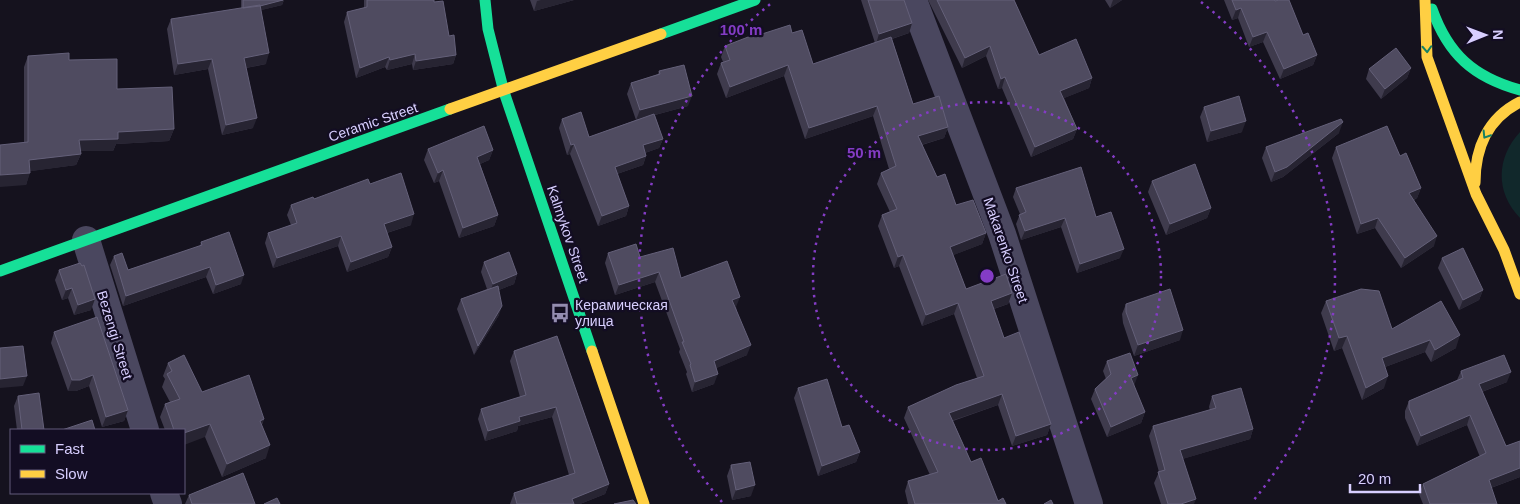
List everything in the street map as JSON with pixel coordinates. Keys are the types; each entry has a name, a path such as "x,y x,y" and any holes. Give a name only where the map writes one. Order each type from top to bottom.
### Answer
{"street":[{"name":"Kalmykov Street","path":"485,0 488,29 504,92 644,504"},
{"name":"Ceramic Street","path":"0,271 504,92 756,0"},
{"name":"Makarenko Street","path":"913,0 1002,234 1089,504"},
{"path":"1427,0 1446,43 1459,57 1485,77 1520,90"},
{"path":"1427,0 1427,57 1476,194 1486,218 1504,250 1520,294"},
{"path":"1476,194 1474,168 1481,142 1495,120 1520,102"},
{"path":"1486,218 1504,238 1512,243"},
{"name":"Bezengi Street","path":"86,240 145,429"}],"green space":[{"path":"1520,132 1520,218 1506,197 1502,175 1506,153"}],"building":[{"path":"243,0 283,0 243,8"},
{"path":"367,0 443,1 449,36 454,35 456,55 416,61 415,54 390,60 389,57 360,68 347,12 367,7"},
{"path":"868,0 904,0 912,23 879,34"},
{"path":"937,0 1014,0 1039,55 1076,39 1092,78 1060,91 1077,129 1035,147 1005,77 1001,79 990,46 965,58"},
{"path":"1232,0 1289,0 1303,35 1308,33 1317,55 1284,69 1267,32 1253,37 1241,8 1236,10"},
{"path":"260,5 269,53 244,58 257,118 226,125 212,59 178,64 171,19"},
{"path":"790,25 792,33 802,30 813,64 891,37 913,104 939,96 948,127 918,136 937,177 945,174 956,205 973,200 986,233 950,247 966,289 1006,274 1012,293 991,301 1004,338 1019,332 1051,424 1016,436 1002,394 949,413 971,462 981,458 998,501 1003,498 1006,504 915,504 908,481 938,472 908,407 956,385 984,376 958,303 926,315 903,255 898,257 882,215 897,209 881,173 896,166 877,106 809,128 788,65 730,87 721,63 730,60 725,46 761,32 762,34"},
{"path":"1396,48 1411,68 1385,89 1369,69"},
{"path":"69,53 69,60 117,59 117,89 172,87 174,129 118,132 118,139 79,140 81,154 29,160 30,173 0,175 0,145 28,142 28,56"},
{"path":"684,65 692,96 640,110 631,83 660,74 659,71"},
{"path":"1239,96 1246,121 1211,131 1204,107"},
{"path":"581,112 589,137 654,114 663,139 643,145 646,156 615,167 629,206 602,216 574,144 571,145 562,119"},
{"path":"1341,119 1343,122 1287,167 1275,172 1266,147"},
{"path":"484,126 493,150 477,157 498,215 463,228 443,170 438,173 428,149"},
{"path":"1387,126 1400,156 1406,153 1421,188 1409,193 1437,236 1405,258 1378,218 1361,224 1336,147"},
{"path":"1195,164 1211,208 1170,224 1152,181"},
{"path":"1081,167 1096,217 1111,212 1124,249 1080,264 1065,218 1025,231 1019,215 1026,212 1016,188"},
{"path":"401,173 414,214 384,224 392,247 351,262 341,236 277,258 268,233 297,223 291,205 313,197 314,199 368,179 370,184"},
{"path":"229,232 244,275 216,285 210,267 126,296 114,256 122,253 128,270 202,245 201,242"},
{"path":"636,244 640,257 673,248 681,278 727,261 740,297 732,300 751,345 714,361 718,374 695,382 691,364 682,342 684,342 659,272 619,285 608,253"},
{"path":"1463,248 1483,290 1463,300 1442,258"},
{"path":"509,252 517,274 493,284 484,262"},
{"path":"80,263 82,266 84,265 95,299 78,305 72,288 66,290 59,270"},
{"path":"498,286 502,306 478,346 461,299"},
{"path":"1170,289 1183,330 1138,345 1126,312 1126,304"},
{"path":"1361,289 1379,291 1392,329 1441,301 1460,335 1435,350 1430,340 1382,358 1388,376 1366,388 1347,336 1339,338 1326,301"},
{"path":"97,317 128,410 106,417 93,375 80,380 72,380 54,332"},
{"path":"557,336 609,484 572,499 574,504 517,504 514,493 575,473 556,407 519,417 520,421 488,431 481,409 526,395 514,351"},
{"path":"23,346 27,376 0,379 0,348"},
{"path":"1130,353 1138,375 1131,378 1145,412 1111,427 1095,389 1111,374 1107,361"},
{"path":"184,355 202,392 249,375 264,419 260,421 270,445 227,464 210,424 185,433 185,429 174,429 165,404 180,399 167,374 172,371 168,363"},
{"path":"1504,355 1511,372 1479,384 1506,446 1520,441 1520,468 1489,480 1497,504 1430,504 1423,484 1486,453 1470,415 1421,436 1409,408 1409,401 1463,378 1461,371"},
{"path":"827,379 842,427 849,425 860,452 822,466 798,388"},
{"path":"1241,388 1253,429 1180,450 1196,499 1181,504 1168,504 1158,472 1165,470 1153,426 1216,408 1212,396"},
{"path":"39,393 44,429 22,429 18,396"},
{"path":"92,420 95,429 65,429"},
{"path":"750,462 755,485 736,490 731,465"},
{"path":"243,473 255,504 192,504 189,495"},
{"path":"277,498 280,504 264,504"},
{"path":"633,500 636,504 614,504"},
{"path":"1051,500 1053,504 1044,504"}],"traffic: fast":[{"path":"485,0 488,29 504,92 592,351"},
{"path":"661,34 755,0"},
{"path":"1432,9 1446,39 1464,62 1489,78 1520,90"},
{"path":"0,271 450,109"}],"traffic: slow":[{"path":"1425,0 1427,57 1476,194 1504,250 1520,294"},
{"path":"450,109 661,34"},
{"path":"1475,183 1478,158 1486,135 1499,116 1520,102"},
{"path":"592,351 644,504"}],"place":[{"name":"Керамическая улица","path":"560,313"}]}
